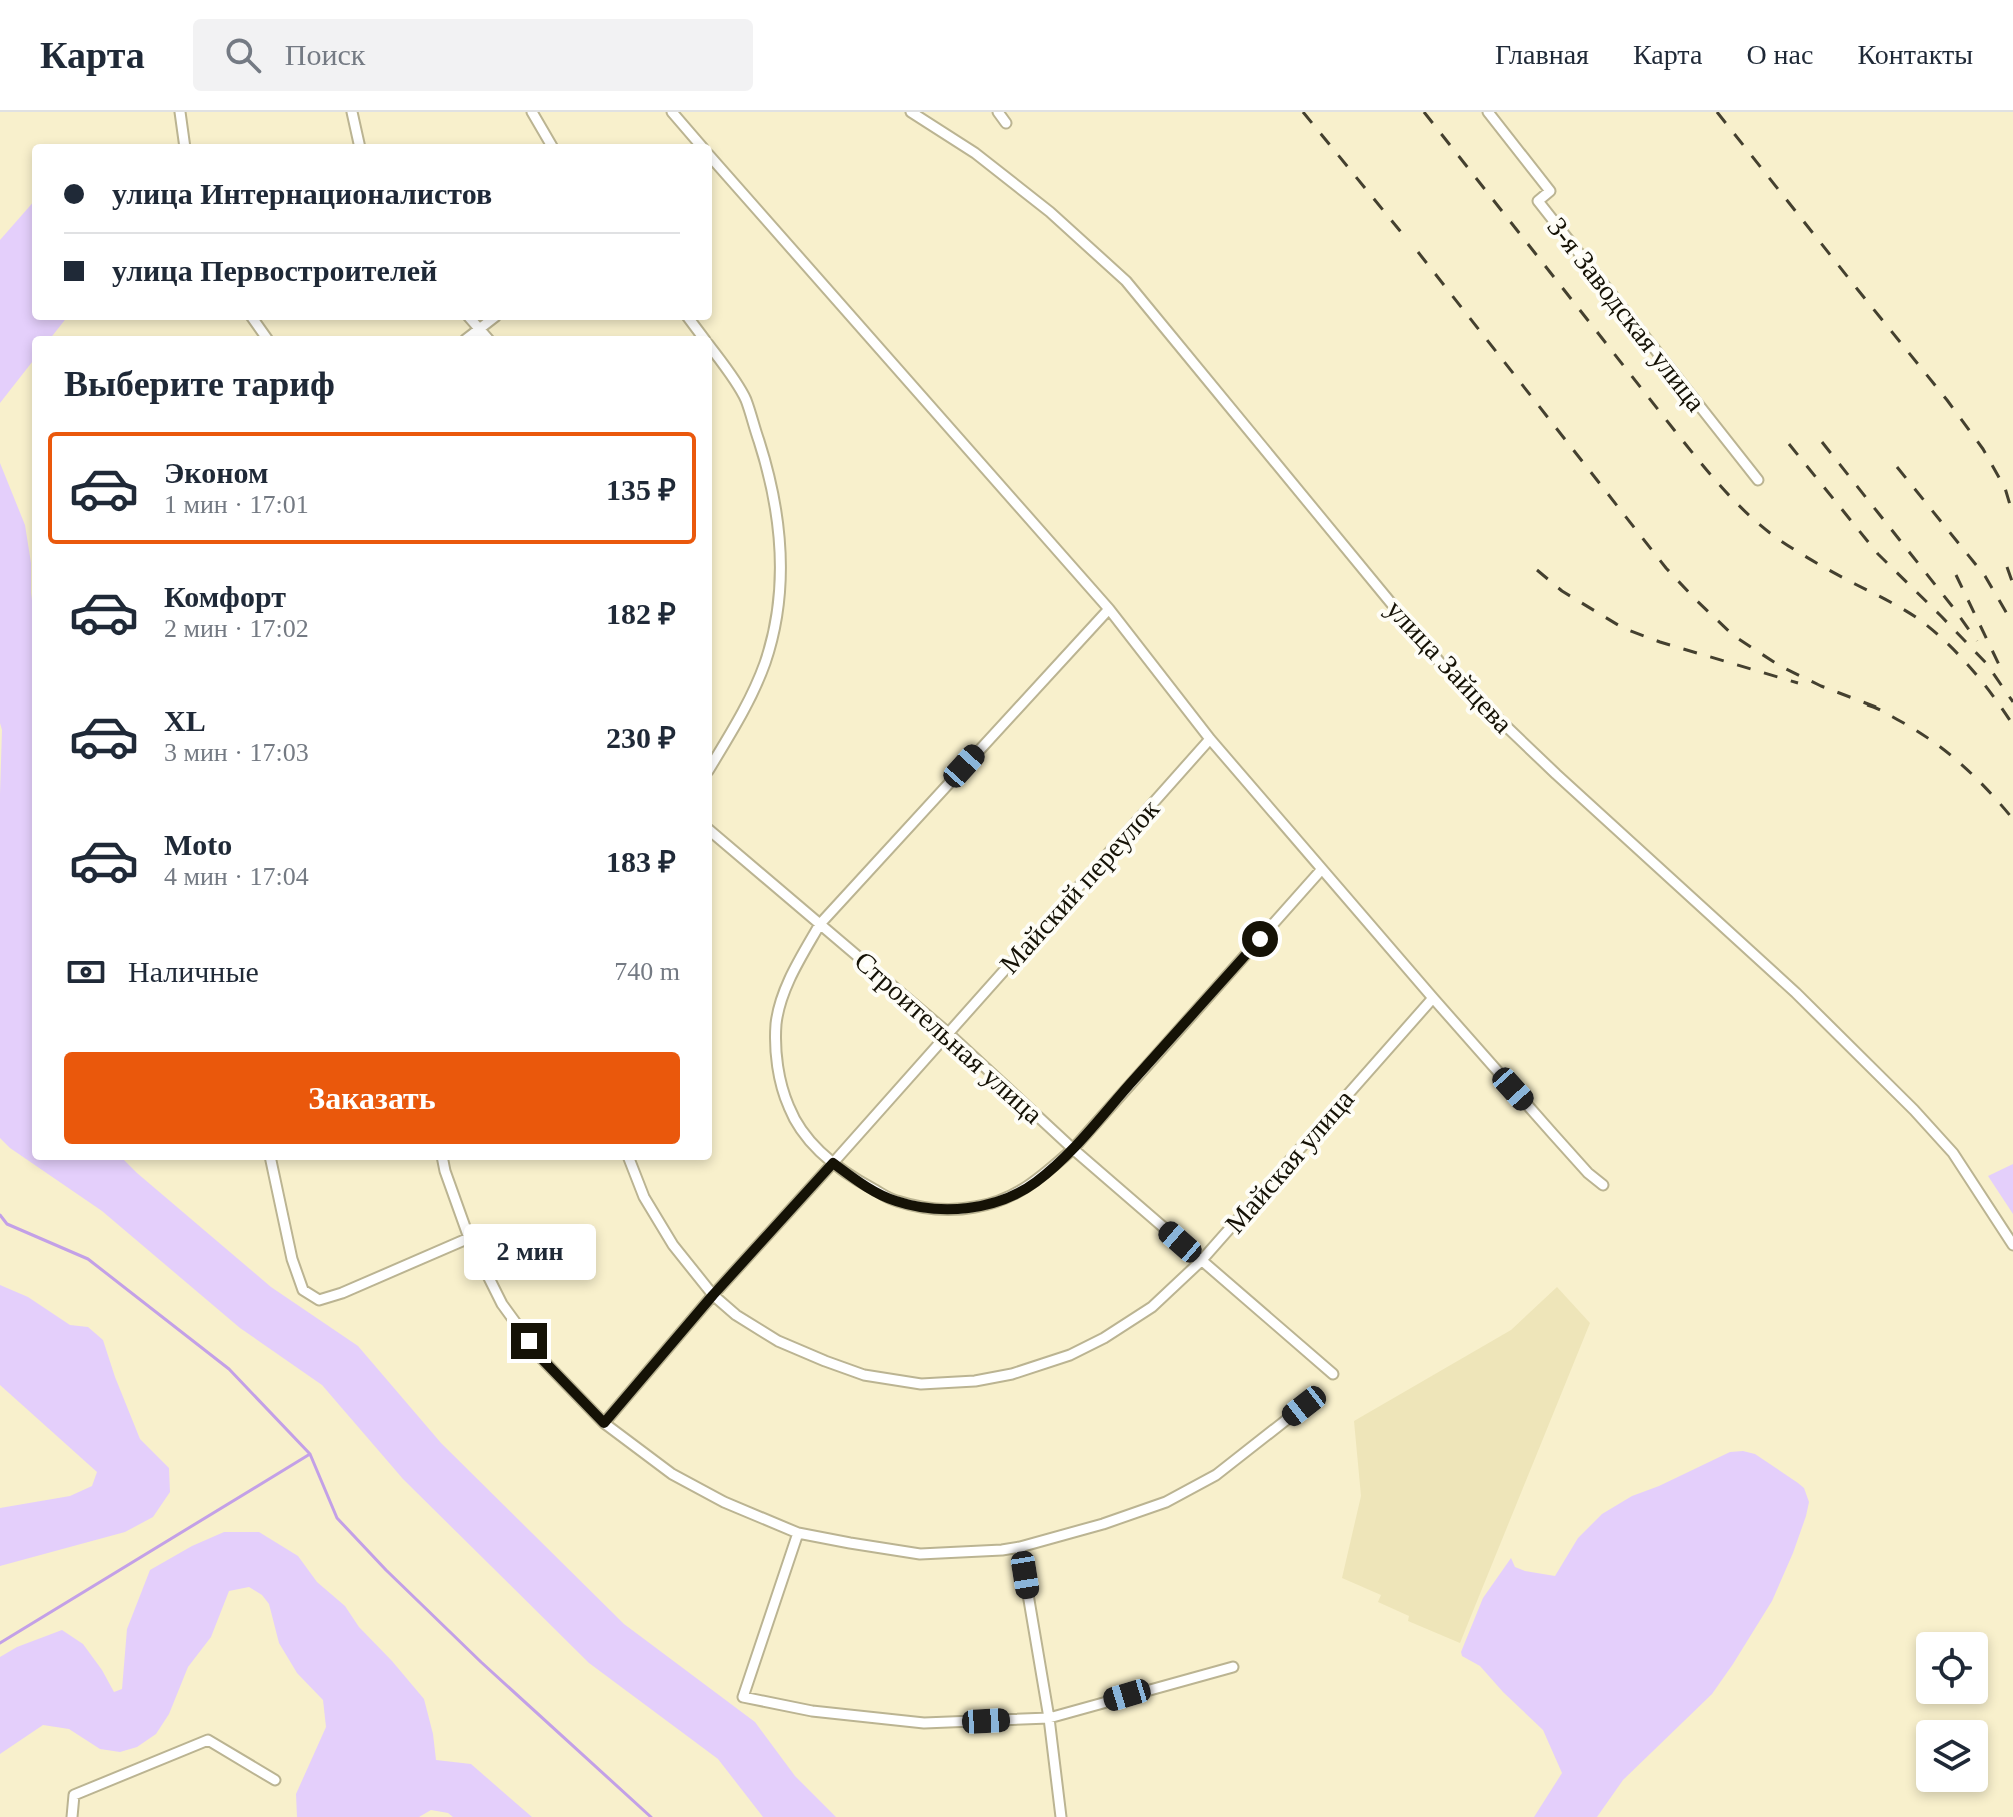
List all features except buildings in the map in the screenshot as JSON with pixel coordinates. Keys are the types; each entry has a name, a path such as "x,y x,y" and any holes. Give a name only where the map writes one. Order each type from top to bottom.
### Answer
{"street":[{"path":"180,112 184,144"},
{"path":"352,112 359,144"},
{"path":"532,112 551,144"},
{"path":"672,112 700,144"},
{"name":"улица Зайцева","path":"911,112 975,153 1050,212 1126,281 1442,665 1556,774 1796,993 1914,1110 1953,1153 2013,1245"},
{"path":"998,112 1006,123"},
{"name":"3-я Заводская улица","path":"1488,112 1550,191 1538,201 1758,480"},
{"path":"712,159 1109,609 1210,739 1433,998 1561,1144 1603,1185"},
{"path":"472,320 486,336"},
{"path":"470,336 491,320"},
{"path":"712,351 745,399 777,513 781,561 776,620 765,662 746,708 712,764"},
{"path":"1109,609 820,924 782,997 776,1021 775,1055 789,1108 807,1138 856,1180 894,1201 937,1210 977,1207 1011,1197 1035,1182 1073,1149 1322,869"},
{"name":"Майский переулок","path":"604,1423 713,1295 1210,739"},
{"name":"Строительная улица","path":"712,832 948,1033 1073,1149 1333,1374"},
{"name":"Майская улица","path":"630,1160 644,1197 666,1233 713,1295 736,1315 778,1341 864,1375 921,1384 975,1381 1012,1374 1070,1355 1104,1338 1152,1307 1201,1261 1433,998"},
{"path":"271,1160 292,1259 303,1290 319,1300 469,1238"},
{"path":"443,1160 469,1238 502,1304 542,1359 604,1423 672,1474 724,1502 798,1533 920,1554 1020,1547 1103,1524 1166,1502 1216,1475 1304,1406"},
{"path":"798,1533 743,1697 812,1711 924,1723 1049,1718 1233,1667"},
{"path":"1020,1547 1049,1718 1061,1817"},
{"path":"72,1817 74,1795 208,1740 275,1780"}],"shaded area":[{"path":"32,204 32,320 65,320 52,336 32,336 32,362 0,403 0,240"},
{"path":"0,463 25,525 31,563 32,1160 124,1160 271,1287 358,1346 441,1443 624,1624 755,1722 795,1776 836,1817 763,1817 718,1759 589,1663 403,1479 322,1385 240,1328 102,1211 0,1138"},
{"path":"2013,1164 2013,1214 1988,1176"},
{"path":"0,1285 28,1297 70,1325 88,1327 103,1340 140,1439 169,1468 170,1492 153,1517 125,1532 0,1566 0,1508 70,1496 92,1486 97,1472 0,1385"},
{"path":"1557,1287 1590,1323 1460,1643 1408,1621 1409,1616 1378,1602 1381,1595 1342,1578 1361,1496 1354,1421 1511,1330"},
{"path":"1730,1452 1755,1454 1798,1483 1804,1488 1809,1502 1793,1553 1772,1601 1712,1694 1623,1780 1597,1817 1534,1817 1562,1773 1543,1730 1480,1666 1462,1656 1483,1598 1511,1558 1515,1567 1555,1576 1578,1538 1602,1514 1632,1496"},
{"path":"224,1532 259,1532 298,1556 317,1582 345,1606 359,1627 424,1699 436,1760 471,1764 532,1817 453,1817 431,1810 419,1817 297,1817 296,1794 326,1727 323,1700 297,1673 279,1643 269,1604 249,1587 229,1591 211,1637 188,1667 169,1714 156,1734 137,1747 120,1752 100,1749 69,1729 43,1725 0,1754 0,1657 62,1630 83,1644 114,1692 122,1689 127,1629 150,1570"}],"waterway":[{"path":"0,1215 7,1224 88,1259 229,1369 310,1454 337,1518 481,1662 651,1817"},
{"path":"0,1643 310,1454"}],"railway":[{"path":"1303,112 1405,237"},
{"path":"1424,112 1675,431 1737,504 1790,547 1920,620 1971,668 2013,725"},
{"path":"1717,112 1983,449 2005,488 2013,515"},
{"path":"1418,252 1666,568 1696,600 1734,636 1780,666 1876,707"},
{"path":"1822,442 1977,641"},
{"path":"1789,444 1878,554 1986,663 2013,702"},
{"path":"1897,467 1985,576 2013,624"},
{"path":"2007,567 2013,584"},
{"path":"1537,570 1562,591 1623,628 1798,683"},
{"path":"1956,575 2003,673"},
{"path":"1867,705 1917,731 1947,752 1988,790 2013,819"}],"route":[{"path":"529,1341 542,1359 604,1423 713,1295 833,1163 894,1201 937,1210 977,1207 1011,1197 1035,1182 1073,1149 1260,939"}]}
